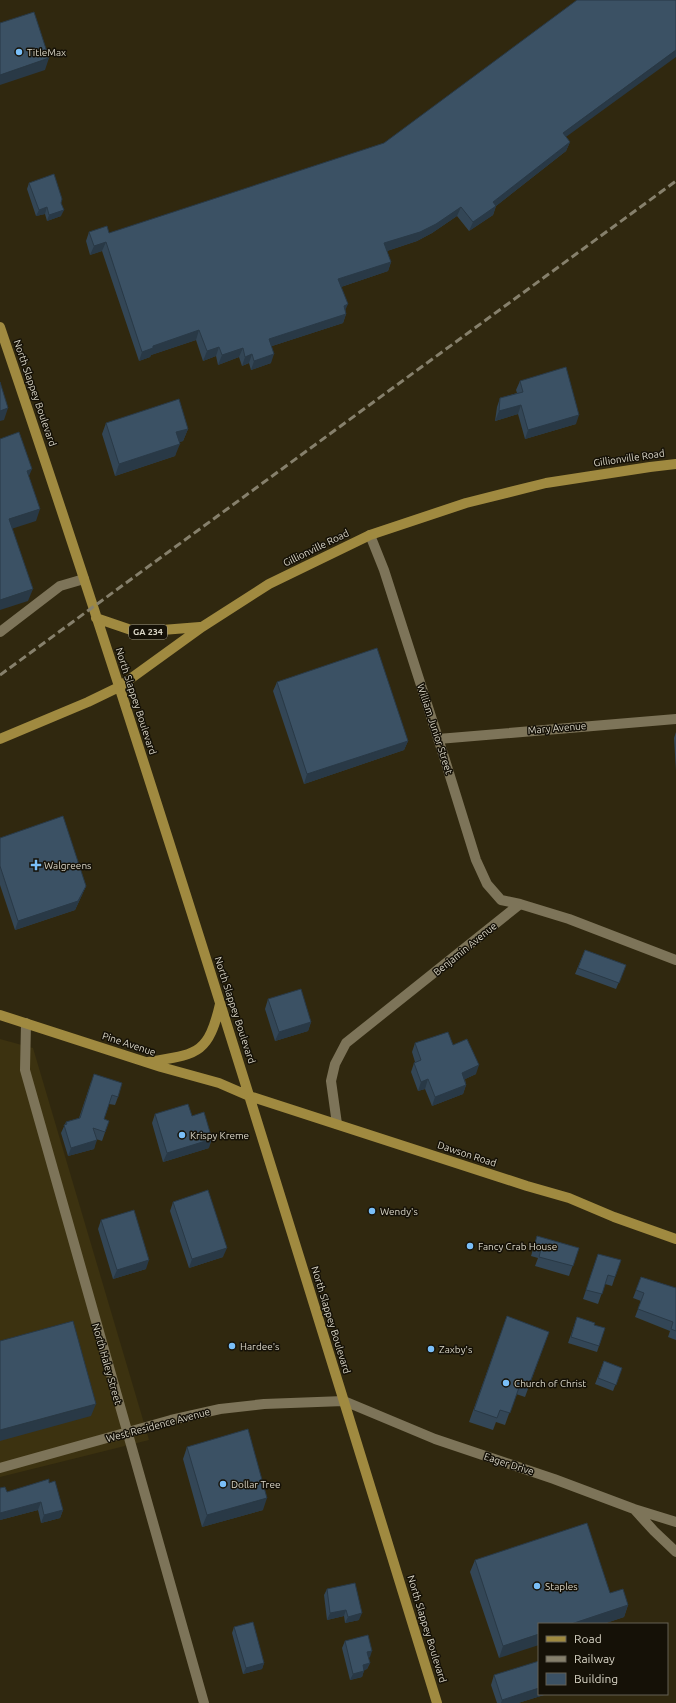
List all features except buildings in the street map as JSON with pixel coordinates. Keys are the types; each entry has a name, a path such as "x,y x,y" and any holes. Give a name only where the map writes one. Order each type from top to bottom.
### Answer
{"main road":[{"name":"North Slappey Boulevard","path":"0,327 84,579 220,1002 437,1703"},
{"name":"Gillionville Road","path":"0,739 88,702 119,687 202,627 270,584 370,535 466,503 546,484 676,464"},
{"name":"GA 234","path":"96,618 137,632 202,627"},
{"path":"148,1062 189,1054 199,1049 211,1034 215,1025 220,1002"},
{"name":"Pine Avenue","path":"0,1015 219,1083 249,1096"},
{"name":"Dawson Road","path":"249,1096 569,1198 614,1217 676,1239"}],"street":[{"name":"William Junior Street","path":"370,535 384,570 476,860 487,884 501,900 520,904"},
{"path":"0,632 60,586 84,579"},
{"name":"Mary Avenue","path":"438,739 676,719"},
{"path":"520,904 569,919 676,960"},
{"name":"Benjamin Avenue","path":"337,1124 331,1082 335,1064 346,1043 520,904"},
{"name":"North Haley Street","path":"26,1023 25,1070 126,1432 204,1703"},
{"name":"West Residence Avenue","path":"0,1468 126,1432 220,1409 264,1404 344,1401"},
{"name":"Eager Drive","path":"344,1401 435,1439 554,1479 634,1509 676,1522"},
{"path":"634,1509 676,1552"}],"shaded area":[{"path":"0,1039 33,1048 149,1440 0,1477"}],"railway":[{"path":"0,675 676,181"}],"place":[{"name":"TitleMax","path":"19,52"},
{"name":"Walgreens","path":"36,865"},
{"name":"Krispy Kreme","path":"182,1135"},
{"name":"Wendy's","path":"372,1211"},
{"name":"Fancy Crab House","path":"470,1246"},
{"name":"Hardee's","path":"232,1346"},
{"name":"Zaxby's","path":"431,1349"},
{"name":"Church of Christ","path":"506,1383"},
{"name":"Dollar Tree","path":"223,1484"},
{"name":"Staples","path":"537,1586"}]}
